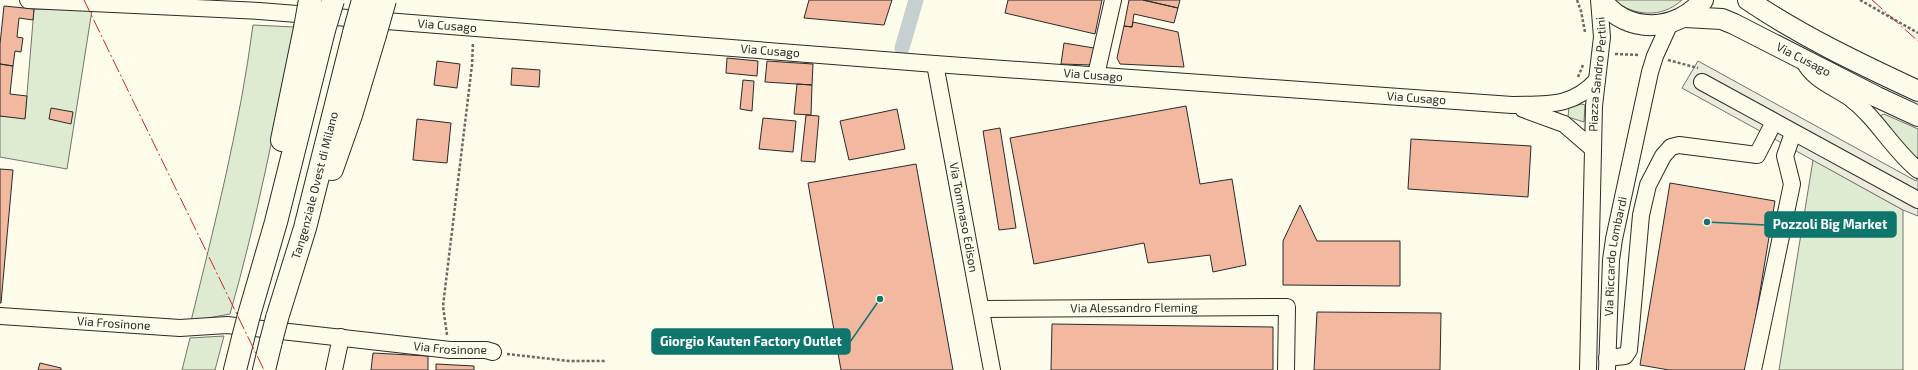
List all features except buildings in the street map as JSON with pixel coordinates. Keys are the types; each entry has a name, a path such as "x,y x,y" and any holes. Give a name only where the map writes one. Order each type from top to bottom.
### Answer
{"highway":[{"path":"235,370 235,331 249,315 276,222 314,29 310,0"},
{"path":"314,29 333,0"},
{"name":"Tangenziale Ovest di Milano","path":"264,370 277,318 364,34 363,0"},
{"path":"364,34 385,0"}],"main road":[{"name":"Piazza Sandro Pertini","path":"1601,0 1615,13 1636,24 1651,26 1677,20"},
{"path":"1677,20 1703,0"},
{"name":"Via Cusago","path":"1748,0 1771,16 1861,64 1918,91"},
{"name":"Via Cusago","path":"1677,20 1722,19 1751,32 1803,60 1918,116"}],"street":[{"name":"Via Cusago","path":"28,0 259,11 473,29 1096,75 1237,87 1512,105 1566,102 1587,92 1597,80"},
{"path":"1096,75 1113,0"},
{"name":"Piazza Sandro Pertini","path":"1593,149 1597,80 1602,37 1601,0"},
{"name":"Via Riccardo Lombardi","path":"1607,364 1613,246 1650,72 1655,56 1677,20"},
{"path":"1803,60 1816,78 1858,104 1901,154 1918,170"},
{"name":"Via Tommaso Edison","path":"935,64 992,370"},
{"path":"1702,82 1918,200"},
{"name":"Via Cusago","path":"1512,105 1564,124 1593,149"},
{"path":"1607,364 1625,356 1629,350 1641,214 1648,186 1663,156 1671,146 1679,145 1757,155 1774,122"},
{"path":"1754,370 1792,184 1785,156 1793,133"},
{"name":"Via Riccardo Lombardi","path":"1588,370 1593,149"},
{"name":"Via Alessandro Fleming","path":"981,309 1288,307 1286,370"},
{"name":"Via Frosinone","path":"0,316 235,331 295,332 450,350 486,350 492,352"},
{"path":"334,370 341,337"}],"path":[{"path":"1577,0 1586,35"},
{"path":"1860,0 1918,33"},
{"path":"450,350 443,306 472,65 473,29"},
{"path":"1575,80 1579,76 1584,60"},
{"name":"Via Frosinone","path":"492,352 569,361 606,361"}],"green space":[{"path":"1613,0 1682,0 1665,10 1656,13 1648,13 1630,9"},
{"path":"34,9 92,10 67,169 0,157 0,116 25,118"},
{"path":"253,25 294,27 273,135 249,243 230,314 191,321 218,211 234,137 248,62"},
{"path":"1582,104 1585,105 1584,122 1568,117 1569,107"},
{"path":"1884,114 1918,129 1918,162 1880,116"},
{"path":"1813,160 1903,210 1903,370 1779,370"},
{"path":"224,336 215,370 182,370 190,338"}],"shaded area":[{"path":"1698,61 1916,181 1918,176 1918,216 1903,210 1682,88"}],"waterway":[{"path":"902,48 916,0"}],"power":[{"path":"84,0 264,370"},
{"path":"1872,0 1918,41"}],"place":[{"name":"Pozzoli Big Market","path":"1707,222"},
{"name":"Giorgio Kauten Factory Outlet","path":"880,299"}]}
